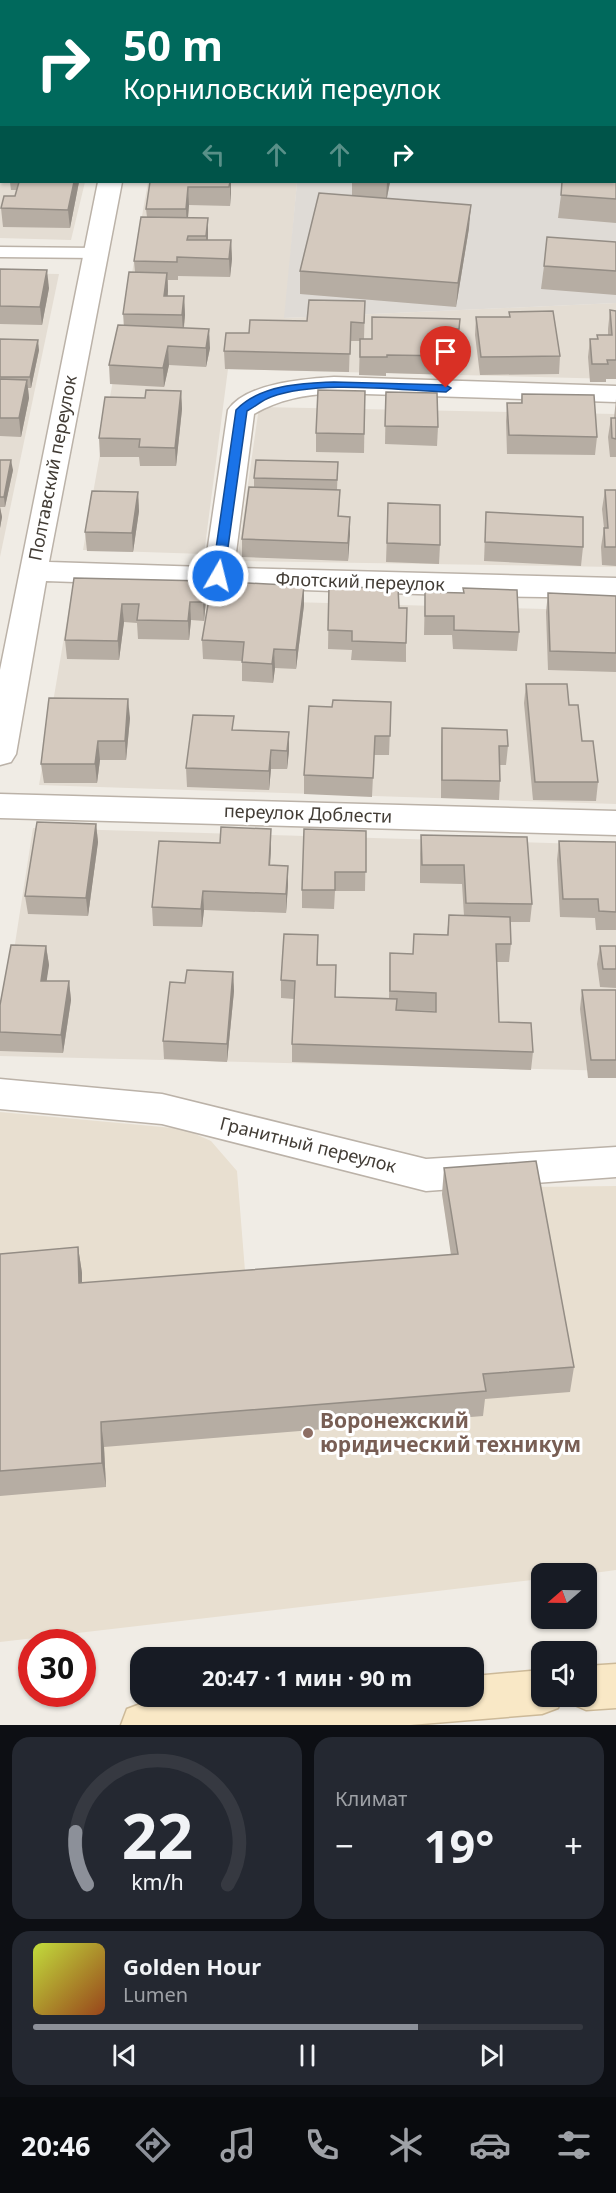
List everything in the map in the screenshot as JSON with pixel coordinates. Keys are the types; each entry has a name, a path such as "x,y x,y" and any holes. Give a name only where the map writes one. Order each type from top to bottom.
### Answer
{"main road":[{"path":"597,1687 616,1686"},
{"path":"143,1725 531,1693"}],"street":[{"name":"Полтавский переулок","path":"0,754 33,571 110,183"},
{"path":"218,576 242,410 266,395 298,387 334,385 616,394"},
{"name":"Флотский переулок","path":"33,571 475,586 616,588"},
{"name":"переулок Доблести","path":"0,806 616,823"},
{"name":"Гранитный переулок","path":"0,1094 162,1109 426,1175 616,1162"}],"lane":[{"path":"0,252 96,253"}],"shaded area":[{"path":"0,183 85,183 71,240 0,238"},
{"path":"148,183 297,183 285,318 616,303 616,379 228,369 204,554 83,550"},
{"path":"297,183 616,183 616,303 284,318"},
{"path":"0,273 59,274 0,557"},
{"path":"259,407 616,414 616,567 237,561"},
{"path":"71,596 616,611 616,804 39,785"},
{"path":"33,828 616,845 616,1071 0,1056 0,1040"},
{"name":"Воронежский юридический техникум","path":"0,1112 184,1129 211,1141 237,1171 247,1296 455,1279 442,1194 532,1187 616,1186 616,1570 597,1573 597,1563 531,1563 531,1580 96,1631 96,1629 18,1629 18,1640 0,1642"}],"building":[{"path":"19,183 74,183 68,210 1,208 4,196 15,196"},
{"path":"150,183 230,183 229,187 188,187 186,209 146,209"},
{"path":"562,183 616,183 616,199 561,195"},
{"path":"319,193 471,205 458,283 300,271"},
{"path":"141,217 208,218 206,236 188,236 187,240 231,240 229,259 177,257 177,262 134,261"},
{"path":"547,237 616,242 616,271 544,266"},
{"path":"0,269 47,270 40,307 0,306"},
{"path":"129,272 167,273 164,296 184,296 182,315 123,314"},
{"path":"309,300 365,301 364,323 351,322 350,354 224,351 226,333 249,333 250,320 307,321"},
{"path":"610,310 616,311 616,360 607,360 608,364 592,364 590,339 598,339 597,335 612,335"},
{"path":"553,311 560,356 481,357 476,317 510,317 509,312"},
{"path":"372,317 460,319 459,329 452,329 453,356 360,357 360,339 372,339"},
{"path":"118,325 209,329 206,348 168,346 163,368 109,365"},
{"path":"0,339 38,340 30,377 0,377"},
{"path":"0,379 27,380 19,418 0,418"},
{"path":"146,390 181,391 175,448 139,447 140,439 99,438 105,397 145,398"},
{"path":"318,390 365,391 364,434 316,433"},
{"path":"386,392 437,393 438,427 385,426"},
{"path":"522,394 594,395 597,437 509,435 507,403 522,403"},
{"path":"611,418 616,418 616,439 612,438"},
{"path":"0,460 11,460 4,497 0,497"},
{"path":"256,460 338,462 337,480 254,478"},
{"path":"249,487 340,490 338,516 350,517 348,543 242,539"},
{"path":"605,490 616,490 616,547 605,547 604,528 608,528"},
{"path":"92,491 138,492 132,533 85,532"},
{"path":"388,503 440,505 440,545 387,543"},
{"path":"486,512 583,517 583,547 485,542"},
{"path":"74,578 205,581 203,602 190,602 188,621 137,620 139,604 122,604 118,641 65,640"},
{"path":"212,581 304,586 296,650 274,649 272,664 242,662 244,642 202,640"},
{"path":"329,587 398,588 399,608 407,608 406,643 352,641 352,631 328,630"},
{"path":"463,588 517,590 519,632 454,630 454,616 425,616 425,592 464,593"},
{"path":"548,593 616,596 616,653 550,651"},
{"path":"526,684 567,684 569,705 578,705 582,741 593,741 598,782 535,782"},
{"path":"49,698 128,699 125,741 98,741 95,764 41,764"},
{"path":"333,700 391,702 390,736 375,736 373,778 304,775 309,706 332,707"},
{"path":"193,715 234,716 232,730 289,732 287,751 271,750 269,771 186,768"},
{"path":"442,728 507,730 508,746 499,746 500,781 442,780"},
{"path":"37,822 96,824 86,898 25,896"},
{"path":"221,827 271,829 269,865 288,866 286,894 203,891 201,909 152,907 159,841 220,843"},
{"path":"304,829 366,831 366,872 335,872 335,890 302,890"},
{"path":"421,835 527,837 532,904 466,903 464,865 422,865"},
{"path":"559,841 616,842 616,912 599,911 598,899 563,899"},
{"path":"449,915 510,917 511,944 496,944 499,1022 531,1023 533,1052 292,1044 295,981 281,980 284,934 318,935 317,965 336,965 335,997 397,999 396,1010 436,1012 436,993 390,991 390,953 413,954 414,934 448,935"},
{"path":"11,945 46,946 41,981 69,981 61,1035 0,1032 0,1005"},
{"path":"600,946 616,946 616,969 603,969"},
{"path":"187,970 233,972 227,1044 163,1041 170,982 185,983"},
{"path":"582,990 616,990 616,1060 591,1060"},
{"path":"536,1161 574,1367 483,1374 486,1391 101,1422 102,1463 0,1471 0,1254 78,1247 79,1283 458,1254 444,1168"}],"place":[{"name":"Воронежский юридический техникум","path":"308,1433"}],"route":[{"path":"218,576 242,410 266,395 298,387 334,385 446,388"}]}
